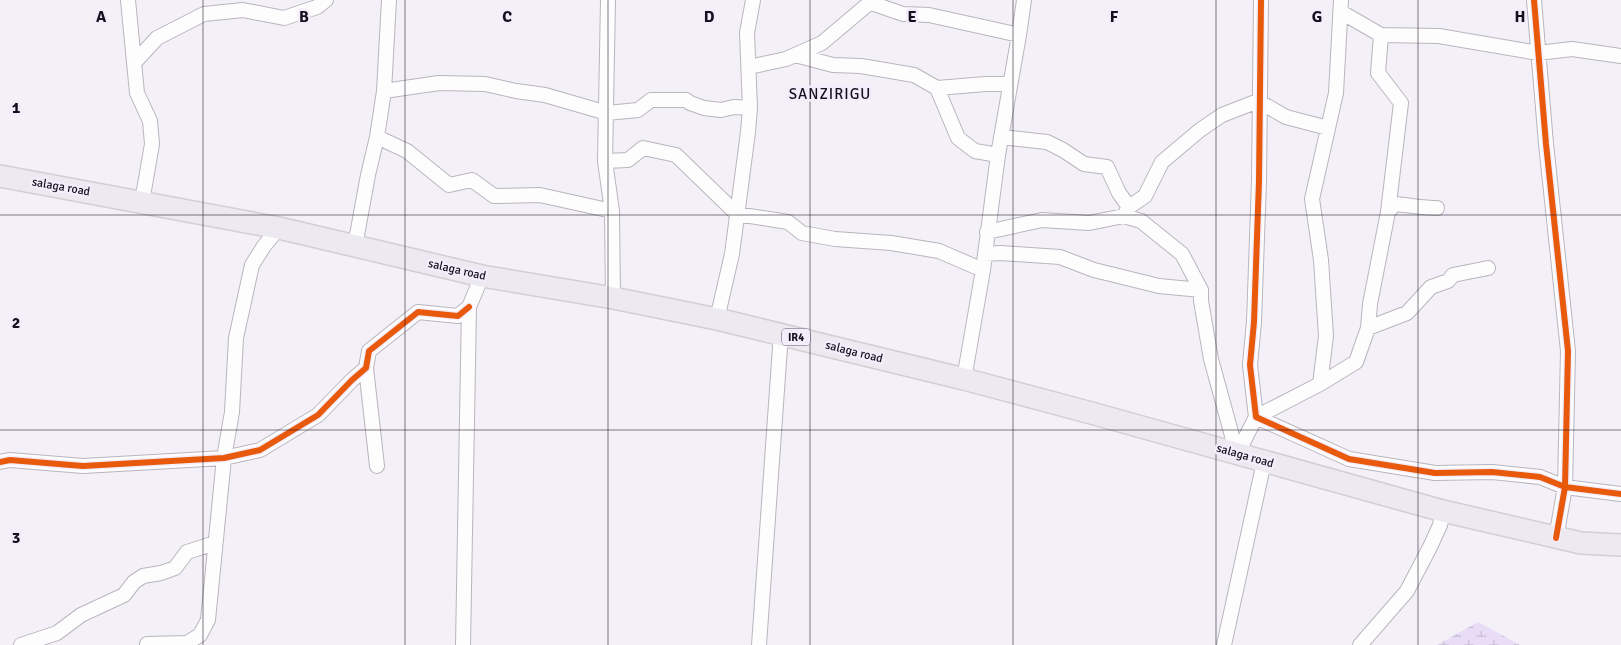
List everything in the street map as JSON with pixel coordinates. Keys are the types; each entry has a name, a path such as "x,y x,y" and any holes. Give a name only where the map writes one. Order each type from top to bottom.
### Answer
{"main road":[{"name":"salaga road","path":"0,176 279,228 482,276 717,318 964,379 1443,511 1580,543 1621,545"}],"street":[{"path":"128,0 137,92 150,121 152,144 142,202"},
{"path":"134,63 157,38 204,14 243,10 284,18 317,8 326,0"},
{"path":"355,246 377,137 384,91 389,0"},
{"path":"608,0 605,161 612,211 613,298"},
{"path":"717,318 732,254 750,108 748,33 753,0"},
{"path":"964,379 983,270 998,155 1024,0"},
{"path":"1237,454 1256,417 1250,365 1254,322 1259,181 1258,101 1261,0"},
{"path":"1534,0 1568,351 1565,487 1556,538"},
{"path":"749,67 786,59 822,44 872,1 904,14 928,15 1019,35"},
{"path":"1341,6 1381,35 1439,36 1538,54 1572,49 1621,56"},
{"path":"1320,384 1326,336 1321,260 1312,199 1336,93 1341,6"},
{"path":"1256,417 1320,384 1356,362 1368,328 1370,304 1388,212 1401,103 1378,73 1381,35"},
{"path":"795,55 833,65 862,66 914,75 936,88 1010,84"},
{"path":"384,91 439,83 485,84 516,92 545,95 607,113 638,110 651,100 686,100 704,108 721,110 734,107 750,108"},
{"path":"936,88 958,138 974,152 998,155"},
{"path":"1258,101 1286,117 1328,128"},
{"path":"987,232 1042,220 1089,223 1126,211 1145,196 1162,162 1194,135 1222,115 1258,101"},
{"path":"377,137 407,151 449,185 472,180 494,196 540,195 612,211"},
{"path":"1001,137 1046,142 1064,150 1084,164 1107,167 1126,211 1182,254 1201,290 1201,301 1212,359 1237,454"},
{"path":"605,161 628,160 643,148 676,155 737,214 788,222 802,233 835,239 891,243 939,252 983,270"},
{"path":"1388,212 1395,204 1438,208"},
{"path":"147,644 187,643 200,634 208,620 224,458 232,412 236,338 252,265 264,246 279,228"},
{"path":"985,254 1000,253 1060,257 1094,270 1159,286 1201,290"},
{"path":"1368,328 1407,313 1431,287 1448,281 1453,274 1488,268"},
{"path":"462,645 469,307 482,276"},
{"path":"376,466 366,368 370,351 418,312 458,316 469,307"},
{"path":"759,645 782,334"},
{"path":"0,462 10,460 83,466 224,458 260,450 318,415 366,368"},
{"path":"1256,417 1349,459 1435,473 1492,472 1540,478 1565,487 1621,494"},
{"path":"1224,645 1264,462"},
{"path":"1360,645 1407,591 1431,545 1440,525 1443,511"},
{"path":"21,645 57,633 81,615 124,595 134,582 143,576 175,568 187,552 215,543"}],"green space":[{"path":"1478,622 1520,645 1437,645"}],"cycle path":[{"path":"1261,0 1259,181 1254,322 1250,365 1256,417 1349,459 1435,473 1492,472 1540,477 1565,487 1621,494"},
{"path":"1534,0 1546,144 1568,351 1565,487 1556,538"},
{"path":"0,462 10,460 83,466 224,458 260,450 318,415 366,368 369,351 418,312 458,316 469,307"}],"district":[{"name":"SANZIRIGU","path":"830,94"}]}
